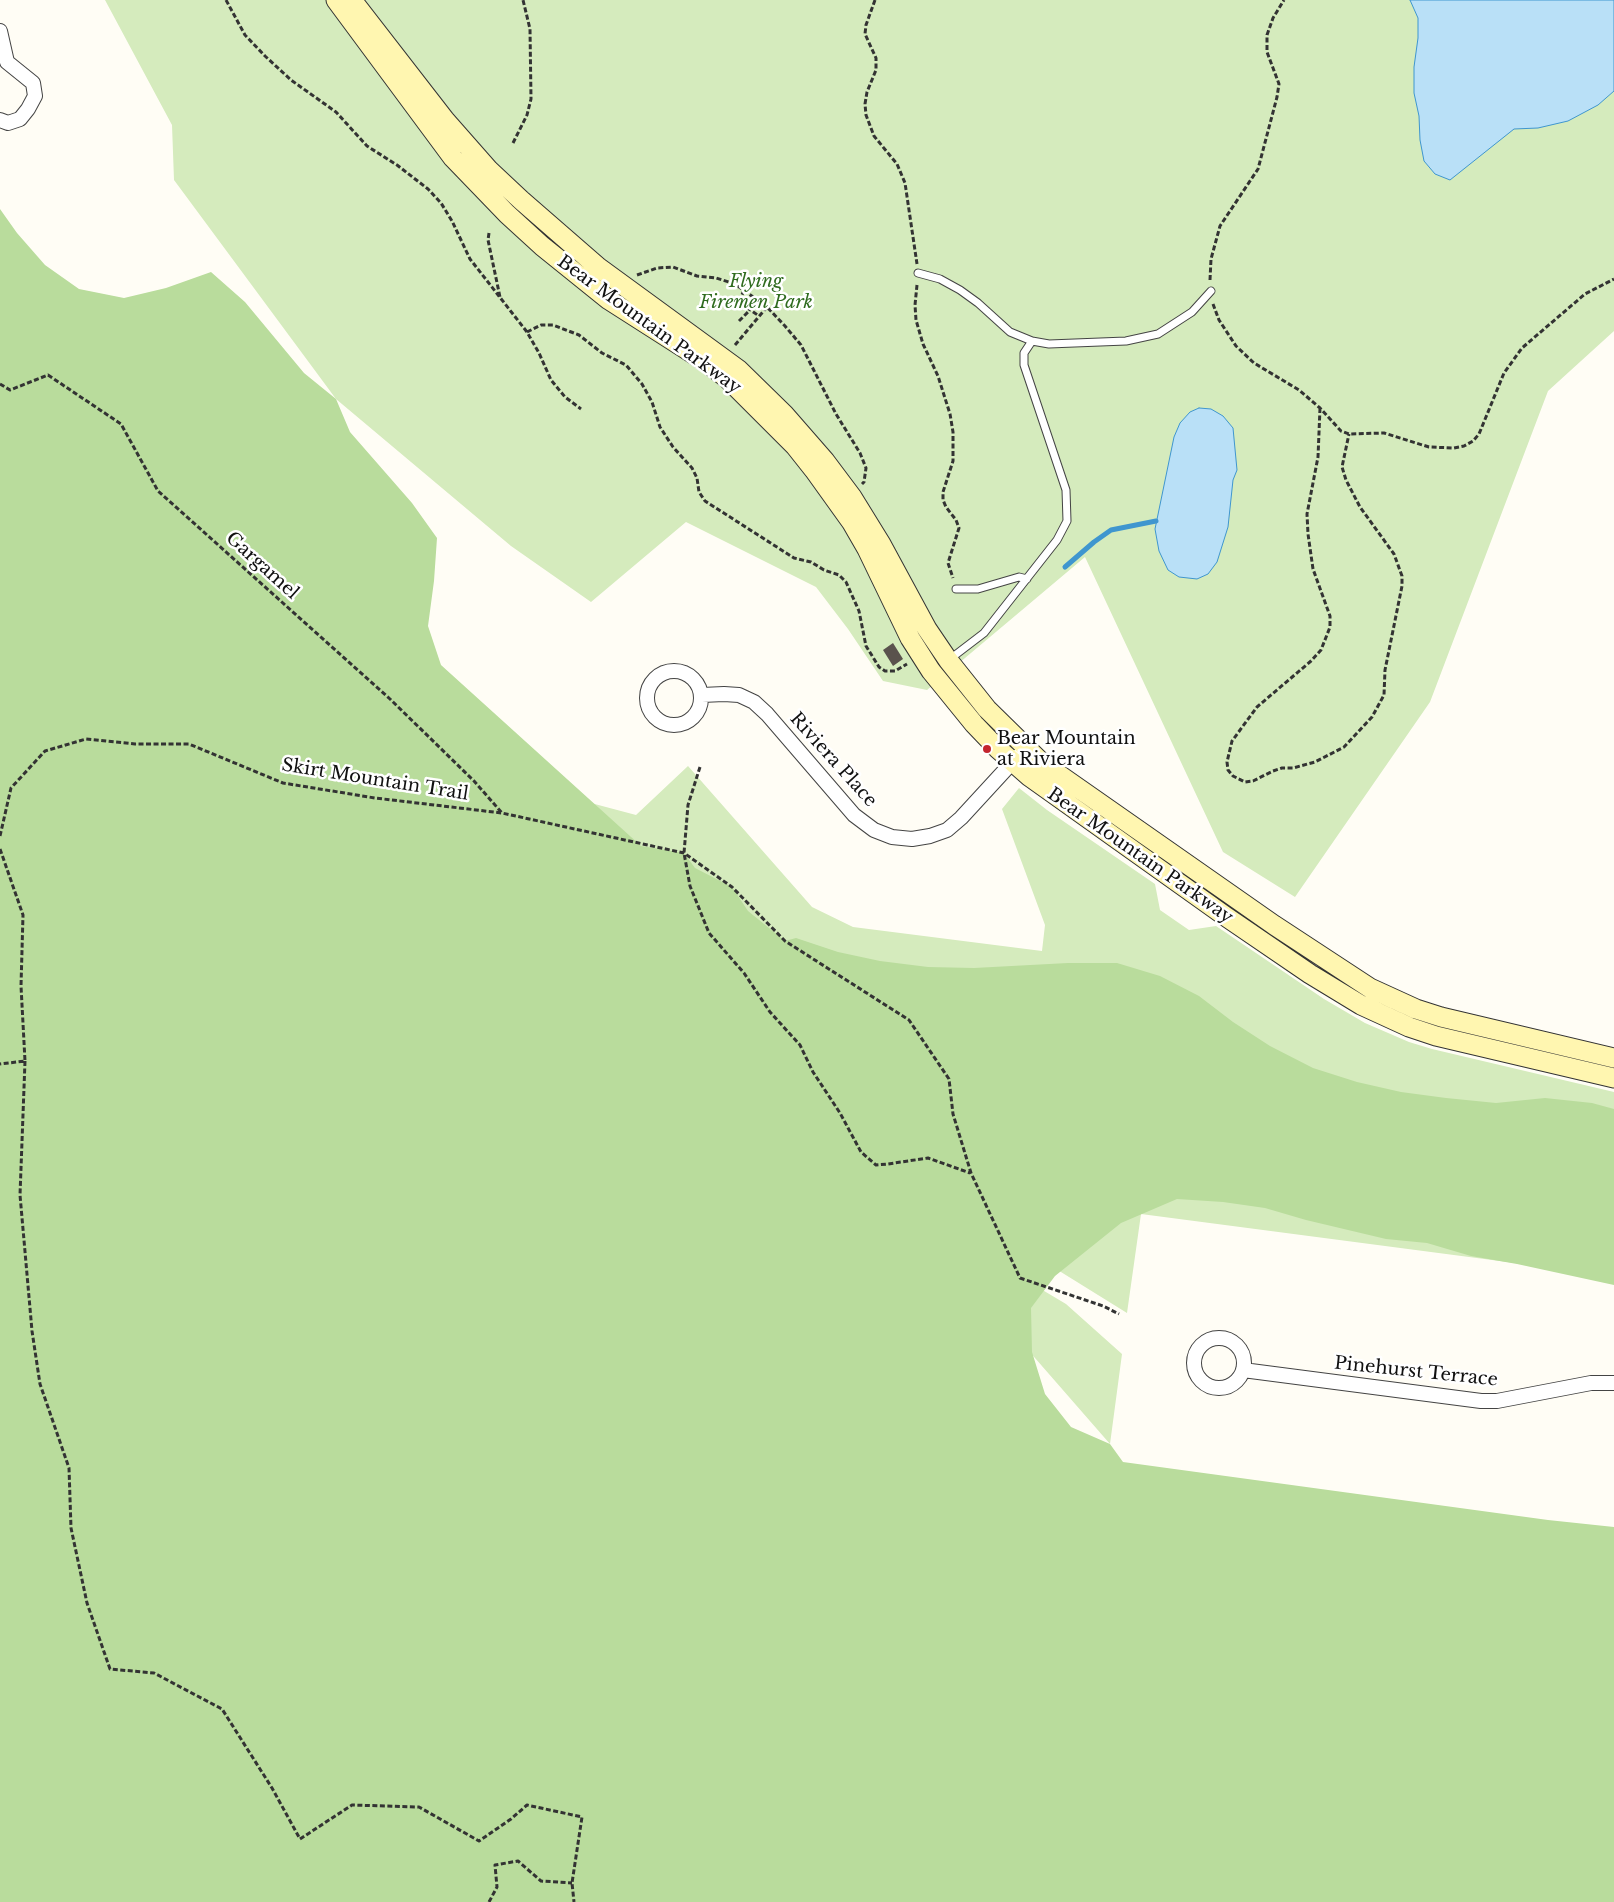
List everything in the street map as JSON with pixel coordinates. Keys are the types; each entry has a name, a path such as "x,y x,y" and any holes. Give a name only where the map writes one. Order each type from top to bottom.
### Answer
{"street":[{"name":"Bear Mountain Parkway","path":"336,0 453,158 507,214 542,246 609,300 706,362 728,379 795,446 852,523 867,549 910,638 931,671 974,724 1012,762 1050,793 1225,916 1317,978 1361,1005 1409,1027 1436,1036 1614,1078"},
{"name":"Bear Mountain Parkway","path":"352,0 445,120 490,170 548,225 598,267 739,370 805,437 852,496 881,544 927,629 948,660 987,709 1026,748 1057,774 1146,834 1244,905 1370,988 1416,1009 1441,1017 1614,1058"},
{"path":"0,31 4,65 33,83 35,96 28,109 20,118 8,123 0,120"},
{"path":"667,671 683,671 696,681 702,695 699,711 688,722 672,726 657,721 647,708 646,693 653,679 667,671"},
{"name":"Riviera Place","path":"702,695 739,695 754,702 767,714 854,815 874,830 892,837 912,839 930,836 947,830 962,818 1026,748"},
{"name":"Pinehurst Terrace","path":"1243,1370 1481,1402 1497,1402 1591,1383 1614,1383"}],"lane":[{"path":"918,273 940,279 960,290 978,303 1010,332 1032,342 1049,344 1126,341 1158,334 1192,312 1211,291"},
{"path":"948,660 984,633 1057,540 1067,521 1066,490 1024,365 1024,353 1032,342"},
{"path":"956,589 978,589 1019,577 1027,579"}],"path":[{"path":"226,0 245,35 265,56 291,80 336,112 367,146 397,165 435,196 452,221 470,259 526,332 555,385 565,397 581,409"},
{"path":"513,143 527,116 531,99 530,29 523,0"},
{"path":"875,0 866,25 865,34 876,58 876,70 867,92 866,115 874,136 897,164 905,183 918,273 915,305 916,320 923,344 938,376 950,414 953,432 953,461 951,473 943,492 943,500 959,528 948,563 956,589"},
{"path":"1284,0 1267,34 1267,52 1279,84 1258,169 1220,226 1211,259 1209,277 1219,320 1236,346 1254,363 1299,390 1342,431 1349,434 1384,433 1428,446 1454,448 1464,446 1473,441 1479,434 1504,373 1522,348 1585,294 1614,279"},
{"path":"489,233 488,240 500,297"},
{"path":"637,275 658,268 673,267 697,276 728,281 767,307 786,326 800,345 836,414 864,461 866,473 864,482 852,496"},
{"path":"744,290 739,302 759,316"},
{"path":"735,345 767,307"},
{"path":"739,322 750,310"},
{"path":"526,332 541,325 552,325 579,335 602,353 626,365 642,384 652,402 660,427 673,447 692,468 697,478 699,492 705,501 794,558 811,562 824,570 839,575 846,582 859,611 866,646 879,667 885,671 895,671 908,663"},
{"name":"Gargamel","path":"0,384 10,390 48,375 122,424 158,491 390,699 474,781 502,814"},
{"path":"1320,408 1318,457 1307,514 1313,569 1330,616 1330,627 1321,650 1311,661 1257,707 1232,741 1226,762 1228,770 1233,776 1245,782 1253,781 1273,770 1293,768 1315,762 1344,747 1372,717 1384,695 1386,684 1385,670 1402,586 1402,576 1394,554 1360,507 1346,480 1342,467 1349,434"},
{"name":"Skirt Mountain Trail","path":"0,836 11,788 45,751 86,739 135,744 189,744 283,783 375,798 502,814 684,853"},
{"path":"700,767 688,805 684,853 690,886 709,933 744,973 770,1012 800,1045 813,1072 840,1114 861,1152 876,1164 928,1158 971,1173"},
{"path":"0,849 23,915 21,986 25,1061 20,1195 32,1331 40,1384 69,1468 71,1528 87,1602 110,1669 154,1673 222,1709 272,1788 300,1839 352,1805 419,1807 480,1841 527,1805 582,1817 572,1883 574,1902"},
{"path":"684,853 732,887 785,941 909,1020 949,1079 953,1114 971,1173 1020,1278 1104,1306 1119,1314"},
{"path":"0,1064 25,1061"},
{"path":"489,1902 497,1887 495,1864 518,1861 540,1882 572,1883"}],"green space":[{"name":"Flying Firemen Park","path":"105,0 1614,0 1614,331 1548,391 1430,702 1295,897 1223,852 1085,557 927,690 883,681 848,629 816,587 686,522 591,602 511,546 336,399 174,180 172,125"},
{"path":"0,209 17,233 45,265 79,289 124,298 166,288 211,272 245,302 304,373 336,399 350,432 412,503 437,538 428,626 441,665 641,846 684,853 695,868 732,887 748,911 785,941 796,938 838,952 880,961 928,967 974,968 1068,963 1117,963 1160,976 1199,996 1233,1022 1270,1046 1313,1068 1357,1082 1401,1092 1446,1098 1496,1103 1545,1098 1592,1103 1614,1109 1614,1285 1471,1256 1427,1243 1386,1239 1265,1208 1223,1202 1177,1199 1121,1223 1055,1276 1031,1308 1032,1352 1045,1394 1071,1427 1110,1444 1123,1462 1548,1520 1614,1527 1614,1902 0,1902"},
{"path":"688,766 812,907 853,927 1042,951 1045,925 1002,809 1019,788 1047,810 1155,884 1160,910 1189,930 1216,926 1324,999 1365,1023 1409,1042 1432,1049 1614,1092 1614,1276 1141,1214 1127,1313 1040,1259 542,790 636,815"},
{"path":"1024,1279 1066,1304 1122,1354 1110,1444 994,1311"}],"water":[{"path":"1410,0 1614,0 1614,91 1598,105 1568,121 1538,128 1514,129 1450,180 1435,174 1424,161 1420,140 1419,116 1414,93 1418,18"},
{"path":"1199,408 1211,409 1223,416 1233,428 1237,470 1233,480 1228,527 1217,562 1208,574 1197,579 1179,577 1168,570 1159,551 1155,529 1174,437 1180,423 1190,412"}],"building":[{"path":"893,643 903,659 893,666 883,650"}],"waterway":[{"path":"1065,567 1111,530 1156,521"}],"place":[{"name":"Bear Mountain at Riviera","path":"987,749"}]}
